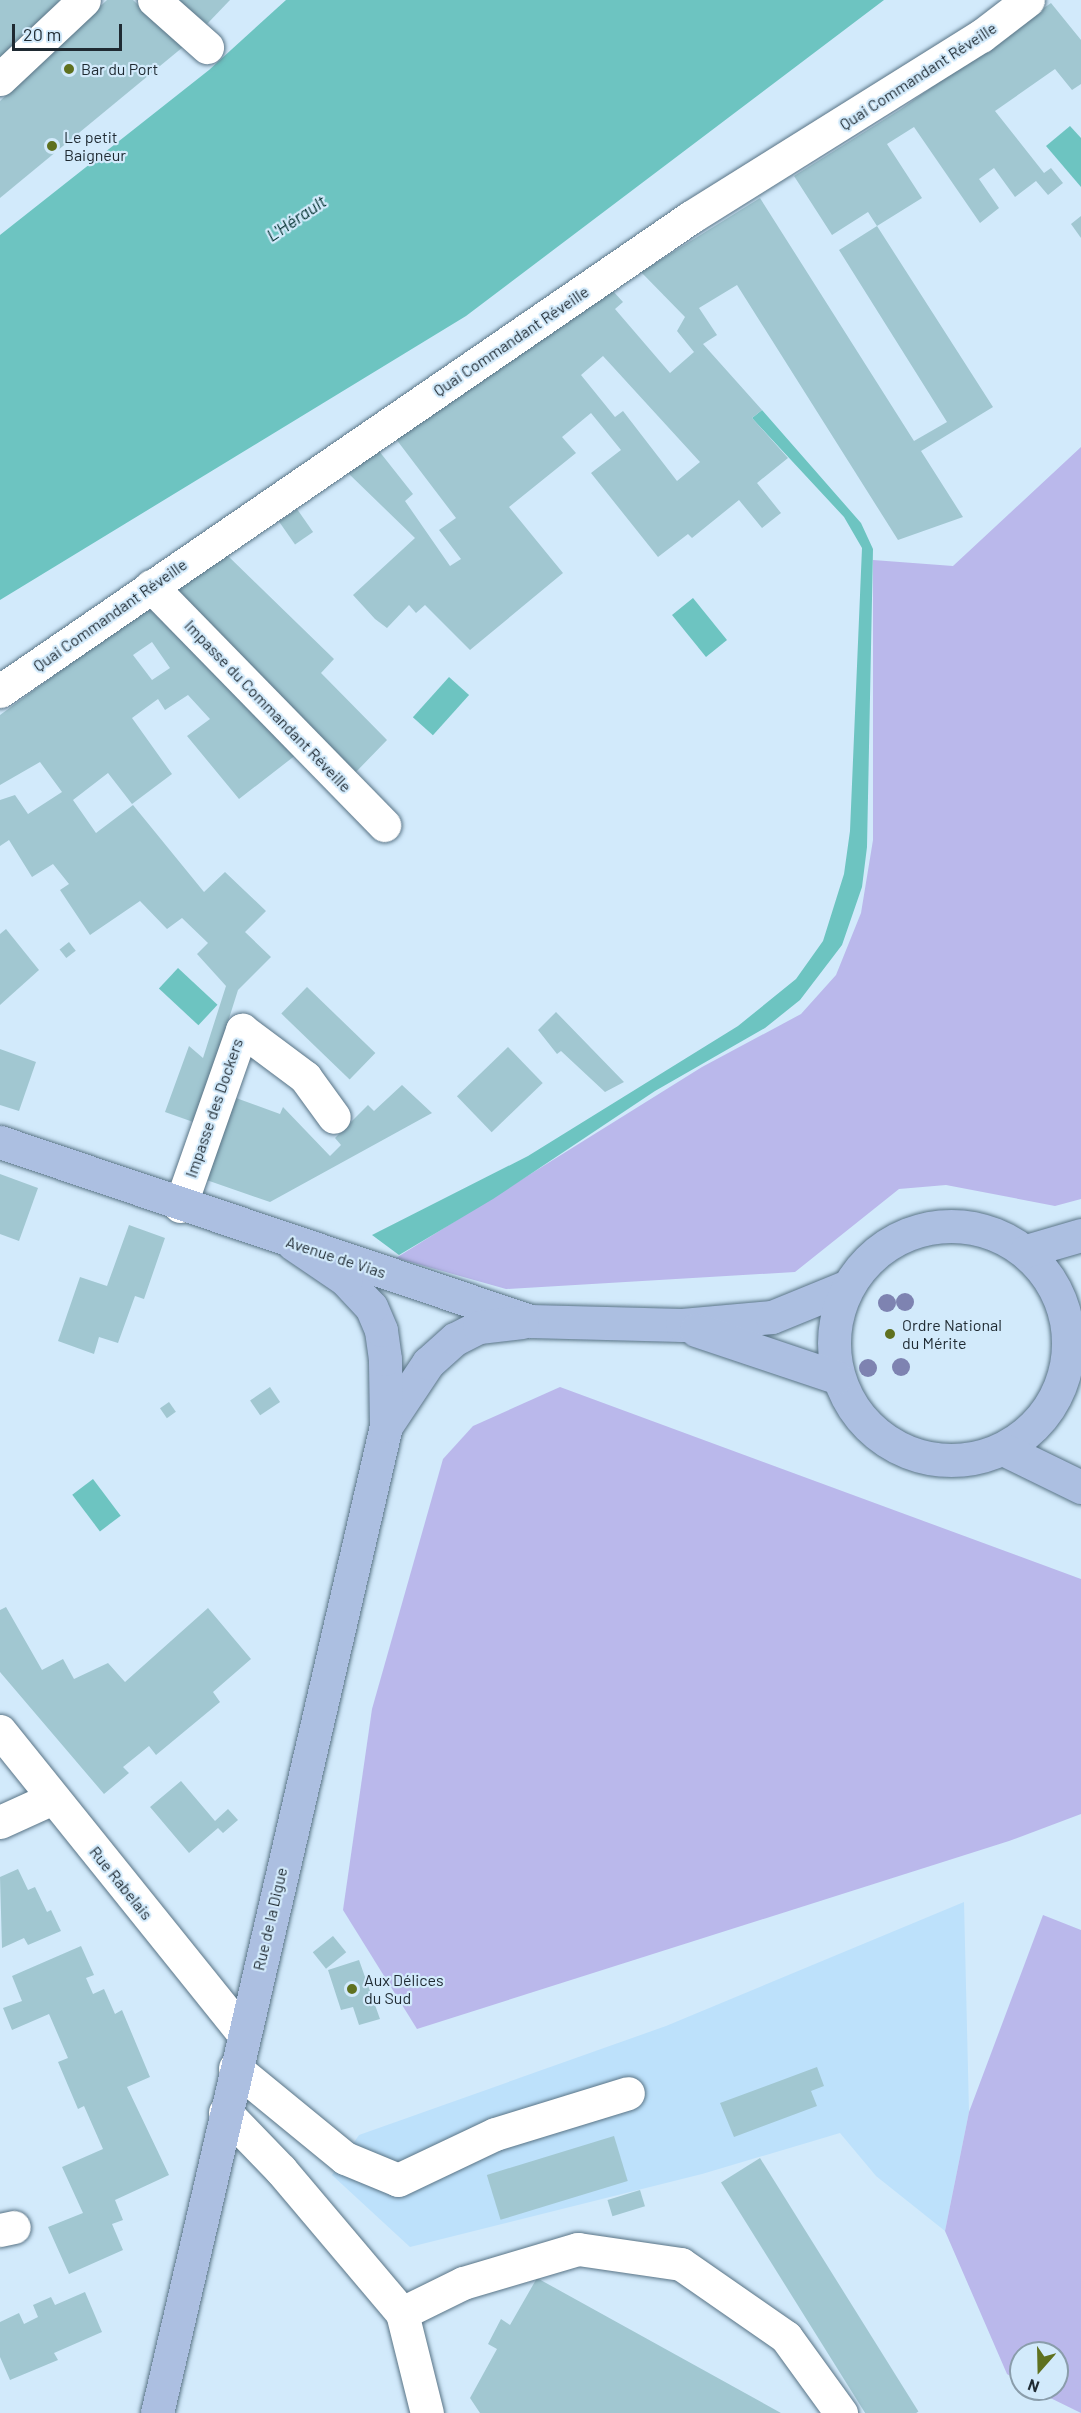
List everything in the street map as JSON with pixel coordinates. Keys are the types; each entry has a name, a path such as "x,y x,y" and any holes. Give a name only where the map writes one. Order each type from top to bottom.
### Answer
{"main road":[{"name":"Avenue de Vias","path":"0,1142 180,1206 530,1322 682,1325 772,1317 848,1286"},
{"path":"936,1227 990,1232 1026,1251 1051,1282 1074,1322 1064,1381 1041,1419 1003,1449 972,1459 939,1460 906,1452 878,1435 855,1412 836,1377 833,1333 848,1286 885,1246 936,1227"},
{"path":"1026,1251 1081,1235"},
{"name":"Rue de la Digue","path":"157,2413 243,2033 386,1426 385,1359 381,1330 370,1307 346,1281 292,1243"},
{"name":"Rue de la Digue","path":"386,1426 428,1363 455,1339 479,1327 530,1322"},
{"name":"Avenue de Vias","path":"682,1325 836,1377"},
{"path":"1064,1381 1081,1410"},
{"path":"1003,1449 1081,1487"}],"street":[{"path":"0,79 84,0"},
{"path":"154,0 207,47"},
{"name":"Quai Commandant Réveille","path":"0,691 691,217 981,36 1028,0"},
{"name":"Impasse du Commandant Réveille","path":"151,586 384,825"},
{"name":"Impasse des Dockers","path":"180,1206 242,1030 305,1077 334,1117"},
{"name":"Rue Rabelais","path":"0,1731 243,2033"},
{"path":"0,1822 53,1798"},
{"path":"235,2068 345,2158 398,2180 495,2134 628,2093"},
{"path":"225,2112 281,2170 402,2313 427,2413"},
{"path":"402,2313 463,2283 578,2249 681,2264 786,2337 841,2413"}],"shaded area":[{"path":"1081,447 1081,1199 1055,1206 946,1185 899,1189 795,1272 506,1289 396,1258 702,1067 801,1014 836,975 861,913 873,840 873,560 953,566"},
{"path":"560,1387 1081,1579 1081,1814 1009,1841 417,2029 343,1910 372,1709 443,1459 473,1426"},
{"path":"964,1902 969,2112 945,2231 876,2176 840,2133 702,2174 410,2247 332,2175 359,2135 666,2026"},
{"path":"1043,1915 1081,1930 1081,2413 1056,2401 1069,2401 1069,2341 1009,2341 1009,2375 1007,2374 945,2231 969,2112"}],"water":[{"name":"L'Hérault","path":"286,0 884,0 466,316 0,600 0,235 209,70"},
{"path":"1070,126 1081,138 1081,187 1046,146"},
{"path":"762,410 861,523 873,549 867,847 862,887 842,945 800,1000 765,1028 655,1091 493,1199 399,1255 372,1235 528,1156 738,1026 796,979 823,941 844,874 850,831 862,548 844,517 752,418"},
{"path":"693,598 727,640 706,657 672,615"},
{"path":"449,677 469,695 433,735 413,717"},
{"path":"178,968 217,1005 198,1025 159,988"},
{"path":"93,1479 121,1516 100,1531 72,1495"}],"building":[{"path":"0,0 60,0 0,62"},
{"path":"107,0 133,0 183,47 0,198 0,101"},
{"path":"178,0 230,0 207,24"},
{"path":"1051,3 1081,40 1081,84 1072,90 1055,69 995,111 1044,173 1051,168 1063,183 1048,195 1036,181 1015,197 994,168 979,179 999,208 980,223 914,127 887,144 922,198 877,226 868,212 832,235 794,176 901,109"},
{"path":"760,198 914,441 947,422 839,250 877,226 993,407 921,451 963,517 898,540 737,285 699,308 717,335 703,344 762,410 752,418 788,458 757,483 781,513 762,528 739,500 692,538 688,534 658,557 591,473 621,450 591,413 562,437 576,453 509,507 563,573 470,650 425,605 416,613 409,605 387,628 375,619 353,595 415,538 348,473 379,451 413,494 405,501 450,566 461,559 439,530 456,518 396,439 612,290 623,302 615,309 670,373 694,352 677,331 685,317 641,272","holes":["603,356 700,462 677,481 623,411 615,417 581,375"]},
{"path":"1081,216 1081,238 1071,224"},
{"path":"297,509 313,532 295,545 279,522"},
{"path":"227,555 334,659 321,673 387,740 354,774 171,593"},
{"path":"152,604 301,751 239,799 187,736 210,719 188,695 165,710 158,699 132,718 172,774 132,804 108,773 73,800 96,833 133,805 204,892 225,872 266,911 245,932 271,957 238,990 196,1123 165,1112 189,1046 203,1058 226,986 197,954 208,943 182,918 167,929 140,901 90,935 60,890 69,884 53,864 32,877 9,840 0,846 0,800 15,795 28,814 62,792 40,762 0,785 0,715","holes":["152,642 170,668 152,680 133,655"]},
{"path":"6,929 39,970 0,1005 0,934"},
{"path":"69,942 76,951 66,958 60,949"},
{"path":"307,987 375,1053 350,1080 281,1014"},
{"path":"556,1012 624,1082 605,1092 561,1051 557,1054 538,1030"},
{"path":"508,1047 543,1083 492,1132 457,1096"},
{"path":"0,1049 36,1062 19,1111 0,1105"},
{"path":"402,1085 432,1113 270,1202 195,1176 225,1094 280,1114 283,1107 330,1156 341,1145 335,1138 368,1105 374,1111"},
{"path":"0,1174 38,1188 19,1241 0,1234"},
{"path":"129,1225 165,1238 144,1299 135,1296 118,1343 99,1337 94,1354 58,1341 80,1277 107,1286"},
{"path":"270,1387 280,1402 260,1415 250,1400"},
{"path":"169,1402 176,1412 167,1418 160,1408"},
{"path":"6,1607 42,1670 63,1659 74,1679 108,1663 125,1682 208,1608 251,1659 213,1692 220,1702 156,1755 149,1746 123,1767 129,1773 104,1794 0,1672 0,1610"},
{"path":"181,1781 215,1821 228,1809 238,1820 223,1833 218,1828 189,1853 150,1807"},
{"path":"18,1869 28,1890 35,1887 47,1912 51,1910 61,1931 28,1945 24,1938 2,1948 0,1877"},
{"name":"Aux Délices du Sud","path":"333,1936 346,1952 326,1969 313,1952"},
{"path":"81,1946 94,1975 86,1978 93,1994 104,1989 115,2014 122,2010 150,2077 127,2087 169,2175 115,2200 123,2220 112,2224 123,2250 69,2274 48,2227 83,2213 62,2167 103,2149 84,2106 78,2109 58,2062 68,2058 49,2014 12,2030 3,2008 22,2001 12,1976"},
{"name":"Aux Délices du Sud","path":"359,1960 380,2019 359,2025 353,2007 341,2010 328,1970"},
{"path":"817,2067 824,2086 811,2091 817,2106 734,2137 720,2103"},
{"path":"614,2136 628,2181 501,2220 487,2175"},
{"path":"760,2158 918,2412 865,2413 721,2182"},
{"path":"640,2190 645,2206 612,2216 607,2200"},
{"path":"537,2278 781,2413 480,2413 470,2398 497,2349 488,2344 501,2319 510,2325"},
{"path":"85,2292 102,2332 54,2353 58,2360 10,2380 0,2357 0,2322 19,2313 24,2324 38,2317 33,2305 51,2297 55,2305"}],"place":[{"name":"Bar du Port","path":"69,69"},
{"name":"Le petit Baigneur","path":"52,146"},
{"name":"Ordre National du Mérite","path":"890,1334"},
{"name":"Aux Délices du Sud","path":"352,1989"}]}
